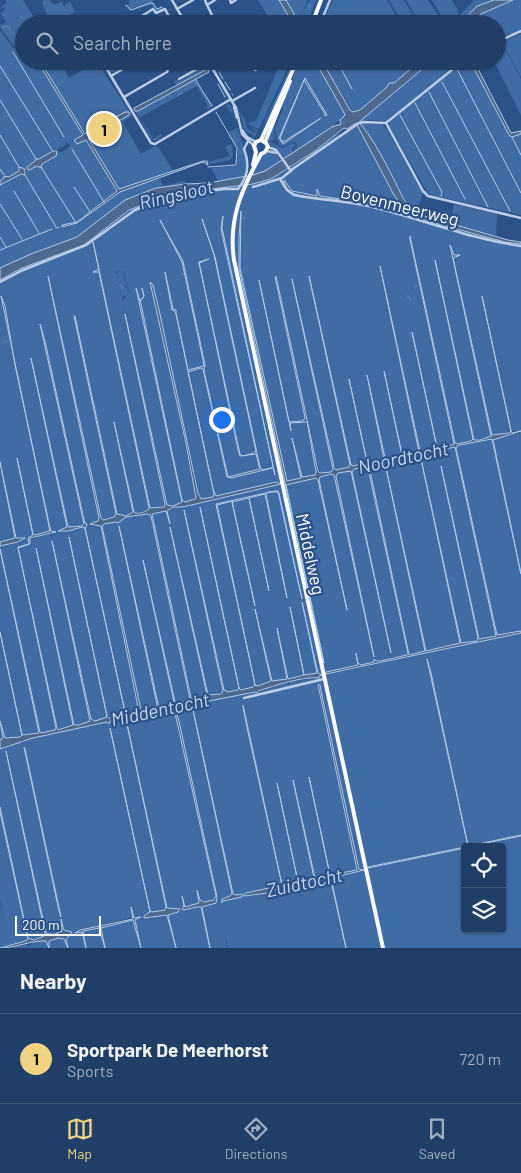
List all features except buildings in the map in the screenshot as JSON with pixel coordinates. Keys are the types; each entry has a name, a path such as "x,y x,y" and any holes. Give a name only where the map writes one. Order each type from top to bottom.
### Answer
{"main road":[{"path":"316,15 321,1"},
{"path":"263,141 267,149 261,154 256,152 255,144 263,141 293,70"},
{"name":"Middelweg","path":"253,167 256,152"},
{"name":"Middelweg","path":"261,154 247,176 234,219 232,239 234,260 383,948"}],"street":[{"path":"172,0 181,15"},
{"path":"177,9 193,0"},
{"path":"204,0 212,15"},
{"path":"207,4 215,0"},
{"path":"230,0 231,3 236,0"},
{"path":"324,15 330,0"},
{"path":"144,15 154,9 156,14 165,9 169,15"},
{"path":"506,38 521,31"},
{"path":"107,70 151,144 155,144 255,88"},
{"path":"111,76 121,70"},
{"path":"124,98 168,70"},
{"path":"179,79 196,70"},
{"path":"213,70 232,100 241,128 248,140 255,144"},
{"path":"254,187 280,179 290,169 358,124 364,122 386,123 451,70"},
{"path":"386,123 423,191 428,196 521,218"},
{"path":"247,176 248,165 244,149 248,140"},
{"path":"267,149 278,153 290,169"},
{"name":"Bovenmeerweg","path":"280,179 286,190 294,195 372,207 505,244 521,246"},
{"path":"0,282 27,268 86,245 134,210 178,196 218,190 237,190 244,185"},
{"path":"244,698 324,679"}],"green space":[{"path":"6,0 23,0 31,13 30,15 15,15 15,19 6,22 0,13 4,11 5,7 0,8 7,3"},
{"path":"49,0 54,5 61,2 64,6 70,1 75,12 68,15 47,15 42,2"},
{"path":"129,0 154,0 151,3 157,9 164,8 156,11 151,5 130,11 124,5 130,10 132,10 150,3 130,9 127,5 129,5"},
{"path":"258,0 279,0 288,15 267,15"},
{"path":"286,0 308,0 301,15 295,15"},
{"path":"310,0 316,0 310,15 301,15"},
{"path":"333,0 387,0 396,15 326,15"},
{"path":"389,0 404,0 413,15 398,15"},
{"path":"406,0 428,0 438,15 415,15"},
{"path":"432,0 452,0 459,13 457,15 441,15"},
{"path":"474,0 494,0 477,6 468,15 460,15"},
{"path":"513,0 521,0 521,29 506,36 506,15 480,15"},
{"path":"15,19 14,46 0,27 0,24"},
{"path":"0,30 13,48 15,47 15,70 43,70 83,135 75,140 76,143 86,140 117,191 77,222 62,227 77,223 120,192 160,177 163,186 185,181 186,184 156,188 126,200 77,237 0,268 0,185 21,174 25,175 27,169 44,164 58,152 62,152 71,146 65,141 67,144 28,165 25,169 20,167 19,171 9,177 4,176 0,181"},
{"path":"521,34 521,77 506,50 506,40"},
{"path":"506,50 521,79 521,115 498,70 506,70"},
{"path":"46,70 65,70 69,78 83,70 102,70 129,111 128,114 130,113 132,116 123,123 141,154 156,146 173,171 119,190"},
{"path":"199,70 205,70 176,85 174,80 180,81"},
{"path":"277,70 287,70 259,129 249,125 249,122 257,119"},
{"path":"289,70 291,70 275,107 261,130"},
{"path":"296,70 320,70 345,115 334,124 335,126 295,152 296,142 280,146 277,140 275,131 283,109 283,103"},
{"path":"327,70 409,70 394,83 388,84 387,87 360,110 353,112"},
{"path":"421,70 449,70 387,121 368,120 359,122"},
{"path":"453,70 476,70 509,135 512,137 521,134 521,215 431,195 427,192 389,126 390,122"},
{"path":"195,80 213,106 208,109 206,107 208,106 195,83 138,115 153,139 161,134 162,136 155,141 152,140 135,111 139,111"},
{"path":"195,82 197,86 140,117 138,115"},
{"path":"229,104 231,106 242,142 246,161 245,169 243,177 218,181 211,168 237,166 242,170 244,157 241,154 233,115 226,105"},
{"path":"240,113 245,119 247,128 254,133 256,131 249,126 258,130 255,137 244,129"},
{"path":"276,120 275,138 269,141 282,148 292,143 296,145 292,149 293,153 285,159 268,140"},
{"path":"356,123 394,195 408,216 505,242 521,244 521,631 379,661 375,660 326,673 346,671 521,633 521,835 512,837 521,836 521,948 228,948 225,936 227,948 210,948 68,948 66,939 72,932 63,928 62,931 53,935 46,933 36,888 45,935 36,939 30,939 26,929 27,941 0,947 0,904 4,921 0,900 0,812 3,822 0,807 0,749 55,732 92,726 123,718 126,720 128,717 141,714 142,716 191,704 192,706 195,703 257,693 287,683 289,685 290,682 318,678 317,669 316,674 304,674 286,680 271,681 258,686 255,684 253,687 231,692 224,691 184,511 223,692 214,696 208,695 202,671 207,696 192,700 175,622 190,700 177,703 174,700 173,704 157,705 156,708 141,710 102,526 115,522 118,523 126,517 117,514 101,440 116,515 104,519 101,518 85,451 99,518 98,521 90,524 101,526 140,710 121,717 107,716 105,719 92,721 75,646 90,722 6,739 2,730 3,738 0,740 0,546 17,543 24,540 24,538 0,542 0,466 5,483 0,462 0,280 22,268 84,245 129,210 156,199 188,192 253,184 271,179 300,162","holes":["115,269 117,272 124,271 129,294 123,300 125,310","275,276 311,435 312,447 320,473 332,472 333,463 336,470 349,467 350,465 383,460 384,457 387,459 454,445 455,443 471,441 473,438 474,440 490,437 492,434 494,436 511,431 520,431 520,433 421,454 420,456 419,454 384,461 368,467 353,469 352,472 349,470 338,473 336,475 337,483 332,473 320,477 319,480 316,478 286,485 285,480 315,475 316,472","152,282 201,499 276,482 280,484 185,507 174,507 167,512 154,512 151,515 136,516 134,518 127,515 133,512 148,510 148,501 151,509 165,506 161,480 168,506 181,503 182,500 185,502 196,498","42,494 51,531 55,532 51,536 49,534 29,540 28,538 33,534 50,532","317,685 320,685 360,871 278,888 261,894 244,894 357,870","6,751 34,882 30,864","190,777 217,897 216,903 202,907 210,948 201,908 182,909 197,904 200,900 209,901 216,898","167,907 169,909 180,909 169,914 169,921 166,914 153,916 152,919 144,917 150,911 152,913 165,910","134,917 141,917 135,921 102,927 100,929 75,932"]},
{"path":"360,124 382,124 389,132 423,193 416,214 410,209 370,138"},
{"path":"237,128 241,154 244,159 242,170 237,166 238,148 229,132"},
{"path":"231,144 233,155 230,160 209,164 209,162 230,156 225,147"},
{"path":"271,152 278,156 281,161 265,171 252,175 261,156"},
{"path":"246,202 249,203 246,226 241,231 242,205"},
{"path":"454,204 497,214 496,236 450,223"},
{"path":"123,271 129,295 122,297 116,273"},
{"path":"181,271 185,273 189,291 186,291 181,283"},
{"path":"419,285 423,305 410,305 405,292 411,286"},
{"path":"6,323 9,342 0,343 0,325"},
{"path":"62,938 67,948 11,948 25,944 29,946 36,940 48,943 53,939"}],"water":[{"path":"279,0 286,0 295,15 288,15"},
{"path":"494,0 513,0 480,15 468,15 477,6"},
{"path":"43,70 46,70 85,134 125,112 129,112 130,114 126,117 88,138 119,189 203,161 207,161 208,165 203,162 120,192 77,223 62,227 62,225 77,222 117,191 86,140 77,144 74,140 83,135"},
{"path":"205,70 209,72 138,111 135,111 134,108"},
{"name":"Ringsloot","path":"320,70 327,70 350,110 353,112 360,110 387,87 389,83 394,83 409,70 421,70 359,122 376,146 404,199 414,213 521,242 521,244 505,242 408,216 394,195 356,123 347,129 344,128 315,151 271,179 253,184 188,192 156,200 129,210 84,245 22,268 0,280 0,268 77,237 125,200 156,188 208,183 265,171 332,127 341,124 340,120 345,115"},
{"path":"475,70 479,70 511,133 521,131 521,134 512,137 509,135"},
{"path":"305,78 327,115 325,116 304,80"},
{"path":"301,87 280,138 283,142 321,118 283,144 279,138"},
{"path":"57,151 56,156 42,164 41,168 37,166 29,170 27,169 36,159"},
{"path":"19,167 25,169 25,175 21,174 0,185 0,181 4,176 9,177 19,171"},
{"path":"284,180 292,191 317,196 317,189 320,196 340,199 316,198 292,193 287,189"},
{"name":"Noordtocht","path":"241,211 240,268 287,481 301,478 292,438 302,477 315,475 316,472 307,422 290,423 291,431 289,422 303,421 305,418 276,276 318,471 320,473 331,472 333,469 292,279 334,468 336,470 349,467 350,465 309,276 351,465 376,462 384,459 367,375 385,458 402,456 384,371 402,454 404,456 419,452 380,266 420,451 437,448 412,332 437,447 446,447 454,444 410,236 455,443 471,441 473,439 435,260 474,440 491,436 450,245 454,255 460,255 453,258 492,435 521,431 493,440 521,574 492,439 460,445 456,448 497,635 521,631 521,633 326,674 326,672 358,665 356,653 358,663 361,665 374,662 374,659 380,661 407,655 408,653 368,468 366,466 354,469 352,472 391,653 351,471 338,473 336,476 374,657 334,475 320,477 319,480 347,610 318,480 316,478 286,485 324,663 239,269","holes":["455,447 496,636 479,639 441,466 478,638 477,641 461,643 421,459 460,643 426,651 386,468 425,651 409,655 369,466"]},
{"path":"223,216 222,228 275,475 273,468 231,478 227,477 203,369 188,372 176,314 172,310 165,272 173,309 176,310 188,370 204,366 202,355 182,262 160,220 183,261 205,365 204,371 228,477 260,469 256,454 246,455 256,451 214,255 202,219 215,257 260,467 262,470 271,468 273,466 221,229"},
{"name":"Middentocht","path":"99,269 150,508 164,507 165,504 125,314 167,505 173,506 182,502 136,288 140,301 144,296 140,302 182,500 185,502 196,498 185,439 150,282 153,285 160,314 198,493 201,499 213,497 214,494 208,467 216,496 276,482 281,484 183,507 173,507 167,511 170,524 166,511 152,514 191,698 194,700 207,695 170,527 208,695 221,694 223,691 184,510 224,690 228,692 238,690 239,688 241,690 271,681 255,609 272,681 287,679 277,628 288,679 317,673 302,602 318,673 322,675 319,678 305,678 280,684 257,693 178,707 142,716 141,714 128,717 126,720 122,718 110,721 109,724 107,722 33,738 0,749 0,740 3,738 0,721 5,738 20,737 22,735 39,733 0,549 40,732 55,730 56,728 25,579 57,728 58,730 73,725 36,548 74,725 90,721 52,541 91,719 95,721 107,717 69,537 107,716 109,718 121,717 139,712 101,526 90,524 98,521 99,518 48,276 101,518 103,520 114,517 116,514 74,316 117,514 126,516 133,512 114,422 134,512 141,513 149,508 99,272 93,272","holes":["148,514 151,516 190,699 189,701 175,702 143,560 174,702 173,704 159,706 158,704 119,526 157,705 157,708 143,711 141,710 102,526 104,524 118,523 126,517"]},
{"path":"205,292 240,454 243,456 240,456 238,450"},
{"path":"1,296 5,306 13,355"},
{"path":"40,324 84,520 87,524 85,529 82,527 68,531 58,531 67,527 31,358 68,527 82,526 84,524"},
{"path":"28,427 50,528 51,531 56,532 30,538 30,544 18,548 29,544 28,538 33,535 17,458 33,534 50,531"},
{"path":"0,462 16,538 25,538 18,542 0,546 0,542 15,538"},
{"path":"278,491 279,493 302,599 278,492 270,492"},
{"path":"268,492 266,494 287,598 265,494 217,505 248,654 216,504"},
{"path":"427,659 431,673 467,843"},
{"name":"Zuidtocht","path":"318,685 320,685 359,869 364,870 331,878 346,948 330,877 278,888 268,893 244,896 246,893 314,878 293,780 315,878 357,870"},
{"path":"243,705 282,885 248,732"},
{"path":"193,710 233,894 242,894 242,897 223,901 222,903 222,899 230,896 232,893"},
{"path":"175,713 179,721 217,897 216,903 202,907 210,948 201,907 182,909 184,906 182,896 185,907 199,903 197,890 200,900 204,902 214,900 216,896"},
{"path":"127,724 167,908 180,909 178,912 168,915 176,948 167,915 144,918 150,912 110,728 150,911 165,910 166,907"},
{"path":"24,747 25,749 61,917 59,911"},
{"path":"6,751 46,933 53,935 62,931 61,919 64,930 72,932 66,939 68,948 64,939 58,938 49,941 49,948 46,941 0,948 28,939 0,807 28,938 34,940 44,936 45,933"},
{"path":"521,835 486,843 482,843"},
{"path":"461,848 368,868 368,867"},
{"path":"131,907 134,918 141,917 135,920 141,948 133,920 101,928 105,948 99,928 83,931 86,948 82,932 75,933 80,930 133,919"}],"waterway":[{"path":"126,5 131,10 150,3"},
{"path":"151,3 157,9 162,7"},
{"path":"0,66 52,150"},
{"path":"24,70 64,137"},
{"path":"342,70 352,89"},
{"path":"458,70 521,193"},
{"path":"219,72 223,79"},
{"path":"195,79 212,106"},
{"path":"225,82 230,90"},
{"path":"442,82 510,211"},
{"path":"218,84 225,97"},
{"path":"429,92 488,207"},
{"path":"0,100 36,159"},
{"path":"415,103 465,199"},
{"name":"Ringsloot","path":"208,167 236,165 237,148 216,112"},
{"path":"400,115 442,192 441,196"},
{"path":"0,135 19,167"},
{"path":"512,137 521,155"},
{"path":"72,149 104,202"},
{"path":"41,167 76,223"},
{"path":"0,169 4,175"},
{"path":"25,175 56,227"},
{"path":"74,187 90,212"},
{"path":"14,191 39,233"},
{"path":"0,204 22,239"},
{"path":"0,250 52,229"},
{"path":"0,237 6,247"}],"place":[{"name":"Sportpark De Meerhorst","path":"104,129"}]}
